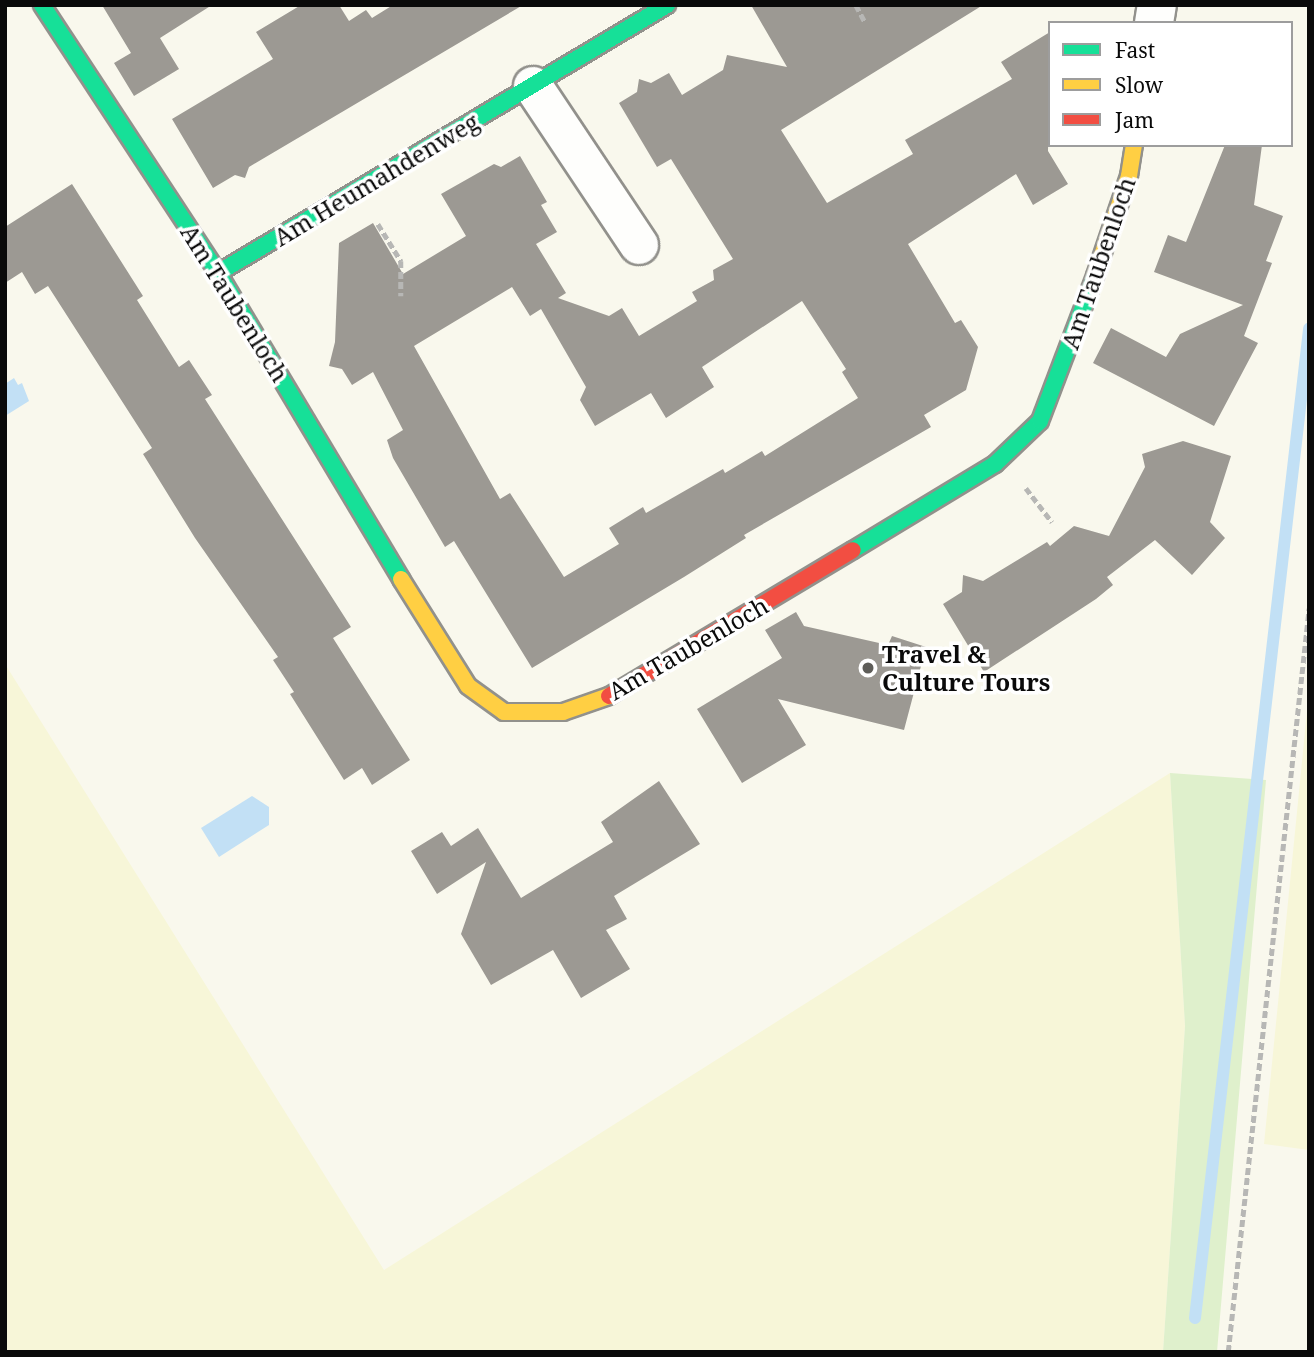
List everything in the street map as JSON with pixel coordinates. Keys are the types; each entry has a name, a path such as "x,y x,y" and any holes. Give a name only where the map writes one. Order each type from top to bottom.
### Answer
{"street":[{"name":"Am Taubenloch","path":"42,5 218,273 468,686 504,712 563,712 620,692 995,464 1040,421 1062,371 1125,190 1134,147"},
{"name":"Am Heumahdenweg","path":"218,273 667,5"},
{"path":"533,86 639,245"}],"path":[{"path":"856,5 865,22"},
{"path":"357,190 401,261 401,296"},
{"path":"1228,1352 1309,608"}],"green space":[{"path":"5,664 384,1270 1170,773 1185,1026 1163,1352 5,1352"},
{"path":"1309,691 1309,1150 1264,1144"},
{"path":"1170,773 1266,780 1217,1352 1163,1352 1185,1026"}],"water":[{"path":"14,378 18,385 22,383 29,401 5,416 5,384"},
{"path":"252,796 269,807 269,825 219,857 201,828"}],"building":[{"path":"102,5 212,5 160,38 179,69 134,96 114,63 131,53"},
{"path":"301,5 339,5 349,21 366,10 372,18 393,5 523,5 249,167 245,178 235,175 213,188 172,119 273,59 256,32"},
{"path":"751,5 983,5 781,130 827,203 913,154 905,140 1012,79 1001,62 1048,33 1048,151 1068,184 1033,205 1016,174 908,244 955,323 961,320 978,347 966,390 924,415 931,427 744,535 746,538 684,577 532,668 454,541 445,547 393,458 387,440 403,430 373,372 352,385 342,369 329,366 335,342 339,243 373,223 403,274 466,236 441,194 494,164 501,167 520,156 547,202 541,205 557,232 536,244 566,293 558,298 609,316 622,308 639,336 697,301 692,292 714,280 713,270 733,259 671,159 657,167 619,103 637,92 639,79 651,83 669,73 682,95 723,70 727,55 787,67","holes":["512,287 530,316 541,309 586,387 580,400 595,426 651,393 666,418 714,387 702,367 802,301 846,369 842,372 858,398 765,456 762,451 725,473 723,469 646,513 643,507 609,528 619,544 564,577 510,493 500,499 414,346"]},
{"path":"1224,147 1262,147 1254,205 1283,216 1266,261 1272,263 1244,336 1258,343 1214,426 1093,363 1111,328 1166,357 1180,334 1243,305 1154,272 1168,235 1186,242"},
{"path":"72,184 143,296 137,300 179,367 189,360 212,395 205,399 351,627 333,638 410,760 372,785 362,768 344,780 290,694 294,692 273,660 278,657 195,538 143,454 152,448 48,286 35,294 22,272 5,283 5,227"},
{"path":"1183,441 1231,456 1210,522 1225,538 1192,575 1155,540 1107,577 1113,585 1096,599 984,672 943,604 962,592 963,575 983,581 1047,542 1050,546 1074,526 1109,536 1145,467 1142,454"},
{"path":"796,612 804,626 888,645 892,636 926,647 904,730 778,699 806,745 742,783 697,709 782,658 765,630"},
{"path":"659,781 700,844 614,896 627,919 606,930 630,969 581,998 553,950 491,985 461,934 486,862 437,894 411,851 442,832 451,846 478,828 521,898 613,842 601,822"}],"waterway":[{"path":"1195,1318 1309,329"}],"traffic: fast":[{"path":"42,5 218,273 401,579"},
{"path":"218,273 667,5"},
{"path":"853,550 995,464 1040,421 1095,276"}],"traffic: slow":[{"path":"1095,276 1129,176 1134,147"},
{"path":"401,579 468,686 504,712 563,712 609,696"}],"traffic: jam":[{"path":"609,696 853,550"}],"place":[{"name":"Travel & Culture Tours","path":"868,668"}]}
